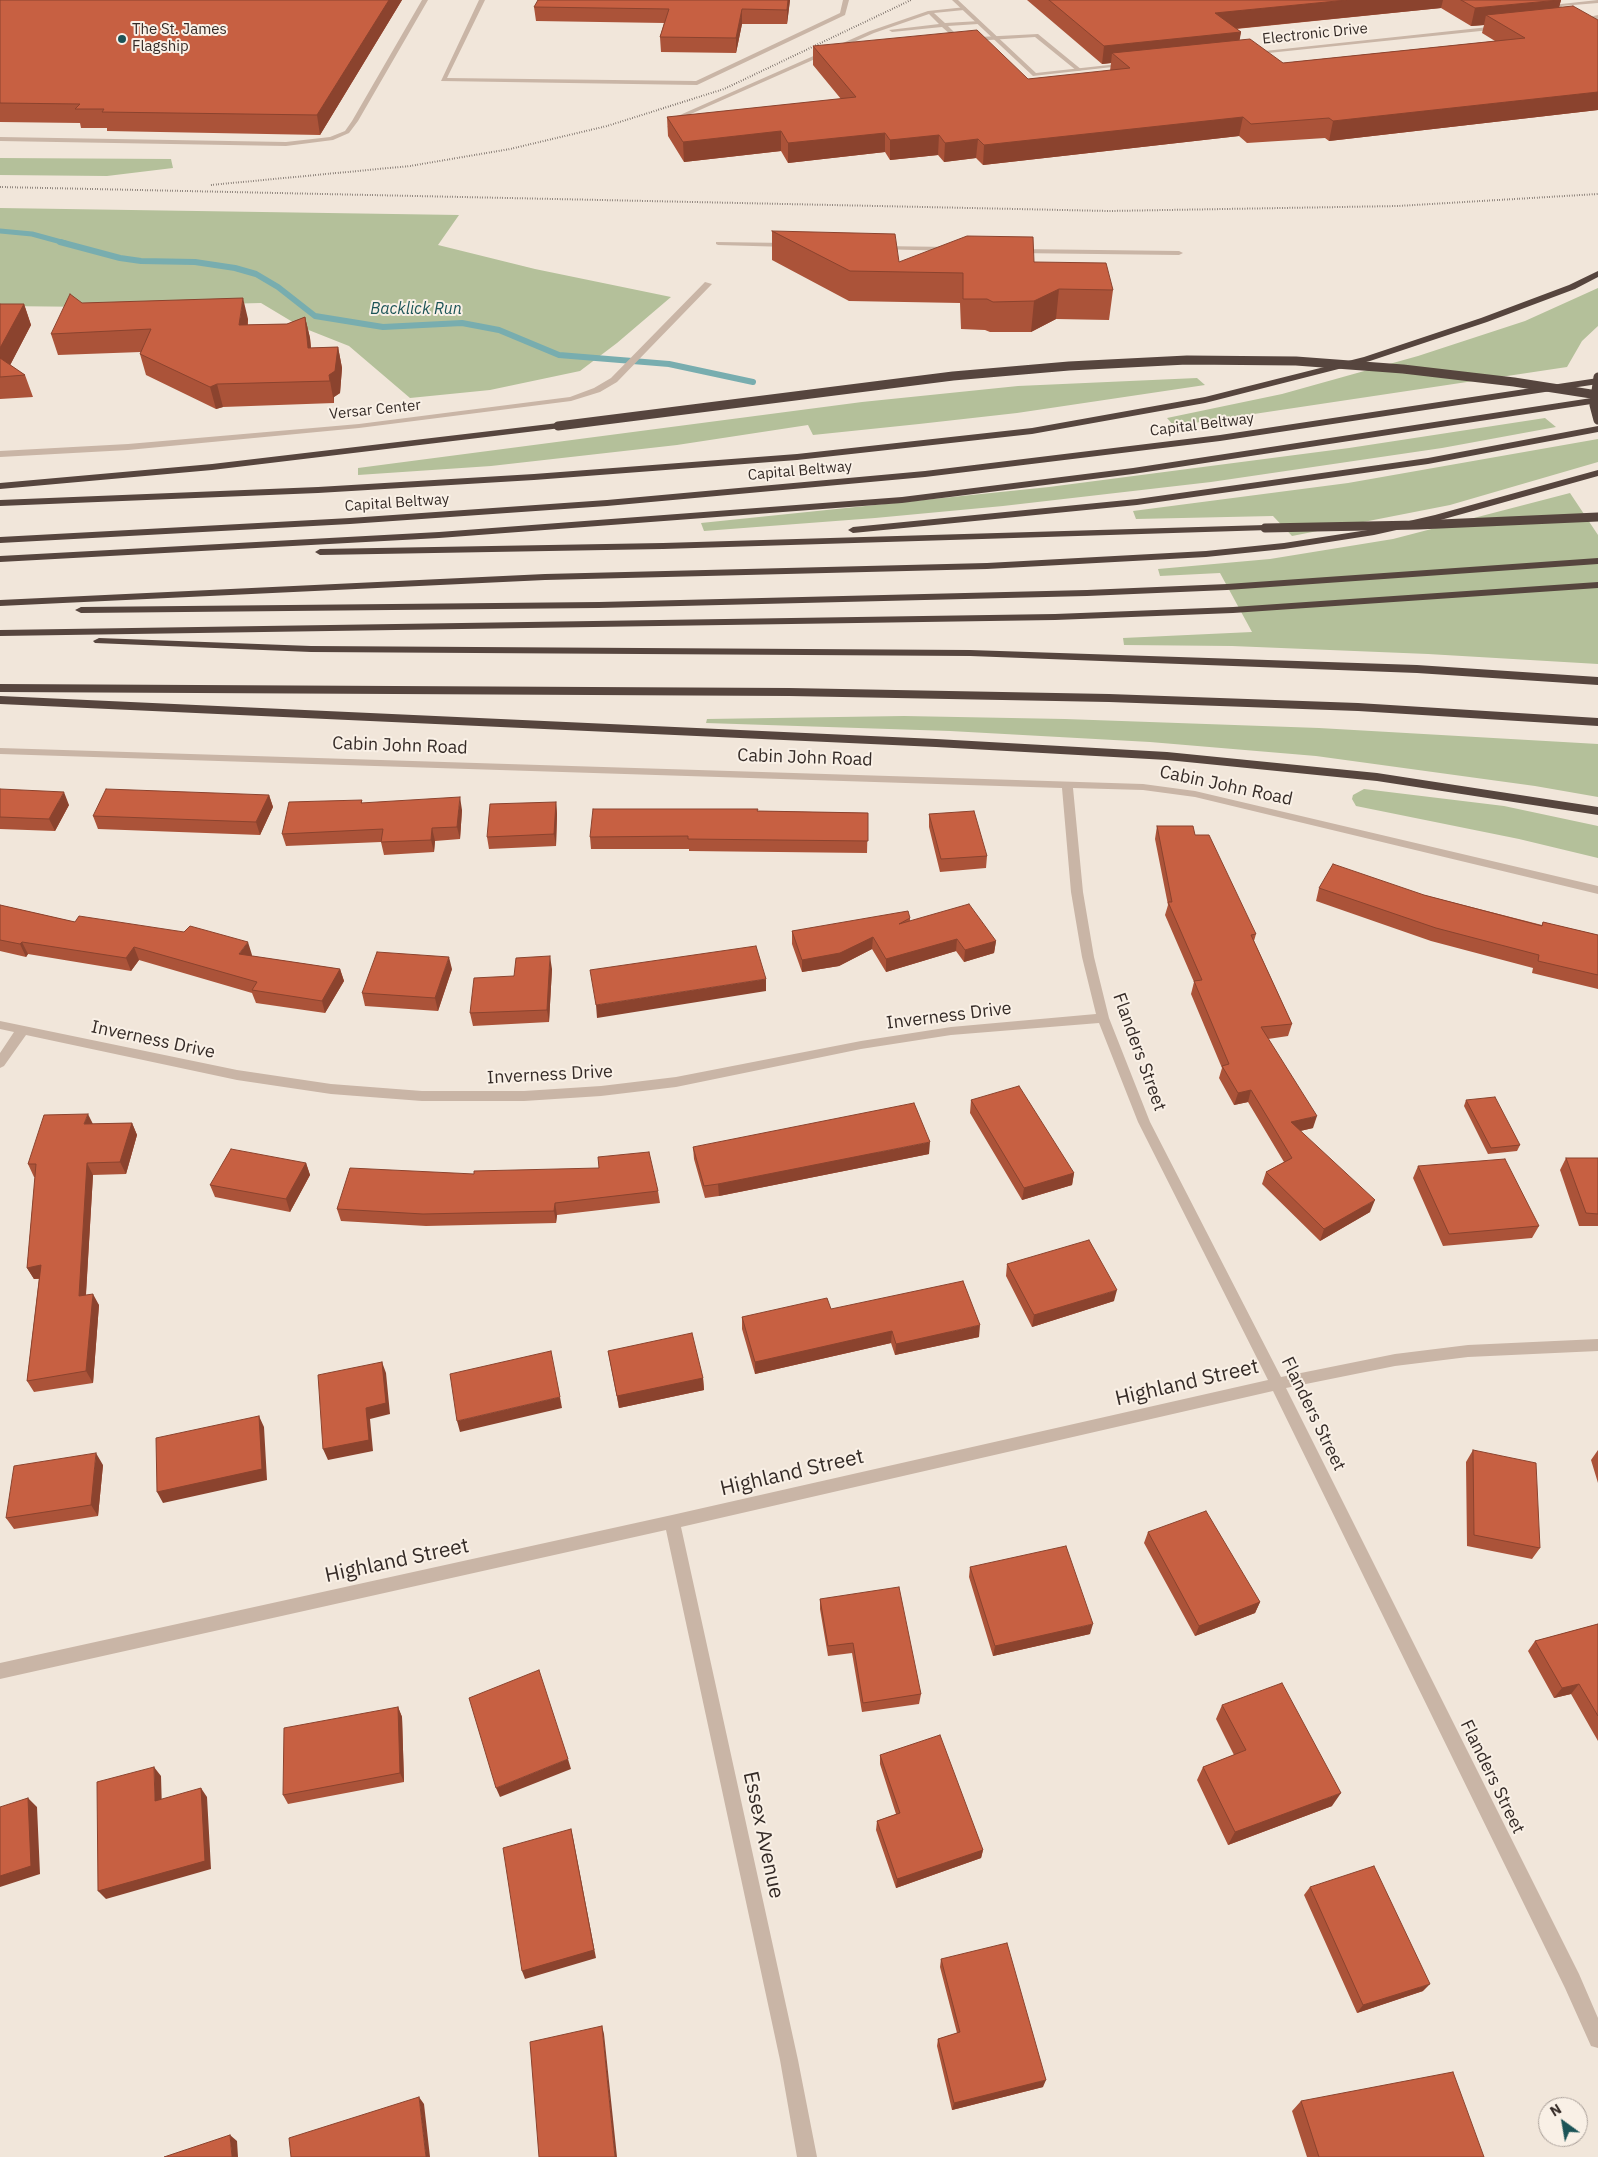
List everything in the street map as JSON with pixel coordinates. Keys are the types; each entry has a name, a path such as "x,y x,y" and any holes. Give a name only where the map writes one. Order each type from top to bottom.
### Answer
{"highway":[{"path":"0,502 309,490 534,477 797,457 1032,431 1205,400 1367,359 1484,320 1572,287 1598,274"},
{"path":"0,486 212,468 953,376 1069,366 1187,360 1296,361 1403,369 1514,382 1598,395"},
{"path":"1598,379 1594,405 1598,420"},
{"name":"Capital Beltway","path":"0,540 350,521 568,506 915,475 1220,438 1598,379"},
{"path":"89,556 458,534 902,500 1133,471 1479,420 1598,400"},
{"path":"662,546 937,524 1137,502 1428,461 1598,429"},
{"path":"0,603 536,577 987,566 1206,554 1320,541 1374,532 1445,516 1598,473"},
{"path":"0,559 662,546 1418,525 1598,517"},
{"path":"1421,574 1598,551"},
{"path":"0,610 609,604 914,598 1227,587 1598,561"},
{"path":"0,633 1035,618 1233,610 1598,585"},
{"path":"0,637 311,649 970,653 1417,669 1598,681"},
{"path":"0,688 789,692 1109,698 1358,707 1598,722"},
{"path":"0,700 936,743 1167,756 1377,777 1598,811"}],"street":[{"path":"0,139 286,144 331,139 347,132 355,122 425,0"},
{"path":"482,0 443,80 697,83 843,14 846,0"},
{"path":"955,0 1035,75 1132,65"},
{"path":"1578,20 1555,5 1598,1"},
{"path":"670,127 682,116 872,32 930,12 964,8"},
{"path":"930,12 959,40 1036,34 1080,70"},
{"path":"1569,20 1598,18"},
{"path":"872,32 978,22"},
{"name":"Electronic Drive","path":"1238,54 1502,27"},
{"path":"718,243 796,246"},
{"path":"874,248 955,249"},
{"path":"1010,251 1179,253"},
{"name":"Versar Center","path":"0,454 128,447 359,426 572,399 597,390 614,380 708,284"},
{"name":"Cabin John Road","path":"0,751 1144,787 1195,794 1598,890"},
{"name":"Flanders Street","path":"1067,784 1077,892 1088,957 1103,1018 1144,1122 1277,1384 1572,1981 1598,2039"},
{"name":"Inverness Drive","path":"0,1025 237,1075 331,1089 422,1096 524,1096 600,1091 676,1082 861,1045 951,1031 1103,1018"},
{"path":"0,1063 22,1029"},
{"name":"Highland Street","path":"0,1671 672,1522 1277,1384 1396,1360 1468,1351 1598,1345"},
{"name":"Essex Avenue","path":"672,1522 789,2060 807,2157"}],"green space":[{"path":"0,158 171,159 173,168 107,176 0,175"},
{"path":"0,208 459,215 438,245 535,269 671,297 617,343 580,371 490,390 410,398 349,346 301,327 261,303 97,307 0,306"},
{"path":"1598,288 1598,326 1582,341 1567,367 1174,426 1167,418 1282,394 1418,356 1525,321"},
{"path":"1197,378 1205,385 1017,413 813,435 808,425 677,445 491,466 358,475 358,468 862,402 1018,386"},
{"path":"1545,418 1556,427 1442,448 1211,482 1003,506 875,518 704,531 701,523 1049,487 1349,448"},
{"path":"1598,439 1598,462 1450,505 1292,536 1273,516 1136,519 1133,511 1348,483"},
{"path":"1570,493 1598,535 1598,664 1428,654 1232,646 1124,645 1123,638 1252,632 1220,573 1160,576 1158,569 1270,559 1393,539"},
{"path":"904,716 1065,719 1319,728 1598,744 1598,797 1535,786 1316,756 1150,742 950,731 706,723 707,719"},
{"path":"1364,789 1504,806 1598,826 1598,858 1519,839 1356,806 1352,799 1353,795"}],"building":[{"path":"0,0 389,0 317,115 102,112 104,109 75,109 80,104 0,103"},
{"path":"538,0 788,0 787,10 742,9 736,38 660,37 669,9 534,7"},
{"path":"1049,0 1347,0 1215,13 1241,32 1104,46"},
{"path":"1461,0 1559,0 1475,8"},
{"path":"1573,6 1598,20 1598,92 1333,121 1329,118 1251,124 1243,117 984,145 978,139 945,143 939,135 890,140 885,133 788,143 781,131 683,142 667,117 856,97 813,46 977,30 1028,79 1130,68 1112,53 1250,39 1283,63 1525,38 1486,15"},
{"path":"772,231 895,234 899,262 967,236 1033,237 1034,262 1106,263 1113,290 1059,289 1034,301 993,302 987,299 963,299 963,273 850,271"},
{"path":"70,294 82,303 243,298 239,325 287,324 305,317 308,348 338,347 335,371 329,375 330,381 217,384 210,387 140,354 151,329 51,334"},
{"path":"0,304 24,304 0,348"},
{"path":"0,358 25,375 0,377"},
{"path":"0,789 64,792 49,819 0,817"},
{"path":"106,789 269,795 256,822 93,816"},
{"path":"460,797 457,827 432,828 431,840 381,842 383,829 282,834 289,802 362,800 361,803"},
{"path":"556,802 554,834 487,837 490,804"},
{"path":"593,809 758,809 757,811 868,813 868,841 688,839 688,836 590,837"},
{"path":"974,811 987,856 941,859 929,814"},
{"path":"1157,826 1193,826 1195,835 1209,835 1256,934 1251,935 1292,1024 1261,1027 1317,1116 1291,1122 1375,1200 1324,1229 1266,1172 1292,1158 1251,1090 1238,1093 1222,1066 1229,1064 1194,981 1202,980 1168,902 1172,902"},
{"path":"1333,864 1424,895 1542,926 1543,922 1598,935 1598,975 1538,961 1539,955 1436,928 1319,888"},
{"path":"969,904 996,941 965,950 957,939 886,959 873,937 840,953 802,960 792,931 908,911 910,918 899,924"},
{"path":"0,905 75,922 79,916 184,932 190,926 248,942 239,954 340,969 322,1001 252,990 257,982 134,947 126,958 0,940"},
{"path":"756,946 766,979 596,1005 590,970"},
{"path":"377,952 449,957 435,998 362,993"},
{"path":"550,956 547,1010 470,1013 474,978 514,976 516,958"},
{"path":"1019,1086 1074,1173 1024,1188 971,1100"},
{"path":"1495,1097 1520,1145 1491,1148 1466,1100"},
{"path":"914,1103 930,1142 704,1186 693,1147"},
{"path":"88,1114 84,1124 132,1123 120,1162 87,1163 79,1296 93,1294 86,1371 27,1381 41,1265 27,1268 36,1164 28,1164 44,1115"},
{"path":"231,1149 306,1163 286,1199 210,1185"},
{"path":"649,1152 658,1191 555,1203 554,1211 423,1214 337,1209 350,1168 474,1174 474,1171 599,1168 598,1157"},
{"path":"1566,1158 1598,1158 1598,1214 1586,1213"},
{"path":"1505,1159 1539,1226 1449,1234 1418,1166"},
{"path":"1089,1240 1117,1290 1034,1315 1007,1264"},
{"path":"963,1281 980,1325 896,1344 892,1331 755,1362 742,1317 827,1298 831,1309"},
{"path":"692,1333 703,1378 617,1396 608,1351"},
{"path":"551,1351 560,1397 457,1421 450,1374"},
{"path":"382,1362 386,1403 366,1408 369,1440 323,1449 318,1375"},
{"path":"259,1416 262,1469 157,1492 156,1438"},
{"path":"1473,1450 1536,1463 1540,1548 1474,1535"},
{"path":"96,1453 91,1505 6,1518 14,1466"},
{"path":"1206,1511 1260,1602 1199,1626 1148,1532"},
{"path":"1066,1546 1093,1624 995,1646 970,1567"},
{"path":"899,1587 921,1694 863,1703 853,1643 828,1646 820,1599"},
{"path":"1598,1624 1598,1716 1579,1684 1562,1688 1535,1641"},
{"path":"539,1670 568,1759 496,1788 469,1698"},
{"path":"1282,1683 1341,1793 1235,1832 1203,1767 1246,1750 1222,1705"},
{"path":"398,1707 400,1773 283,1795 284,1728"},
{"path":"940,1735 983,1850 897,1879 877,1821 900,1813 880,1755"},
{"path":"154,1767 155,1801 201,1788 205,1861 98,1891 97,1782"},
{"path":"28,1798 31,1866 0,1876 0,1807"},
{"path":"571,1829 594,1950 522,1971 503,1848"},
{"path":"1374,1866 1430,1984 1363,2005 1310,1887"},
{"path":"1007,1943 1046,2080 954,2103 938,2039 960,2032 941,1959"},
{"path":"602,2026 615,2157 539,2157 530,2042"},
{"path":"1453,2072 1484,2157 1319,2157 1301,2101"},
{"path":"419,2097 426,2157 291,2157 289,2138"},
{"path":"230,2135 232,2157 164,2157"}],"waterway":[{"name":"Backlick Run","path":"0,231 32,234 65,243"},
{"name":"Backlick Run","path":"60,242 120,258 141,261 195,262 235,268 256,274 278,287 315,316 383,327 462,323 499,330 559,355 669,364 753,382"}],"railway":[{"path":"211,185 410,166 510,149 607,126 724,89 911,0"},
{"path":"0,187 1109,211 1398,206 1598,194"}],"place":[{"name":"The St. James Flagship","path":"122,39"}]}
